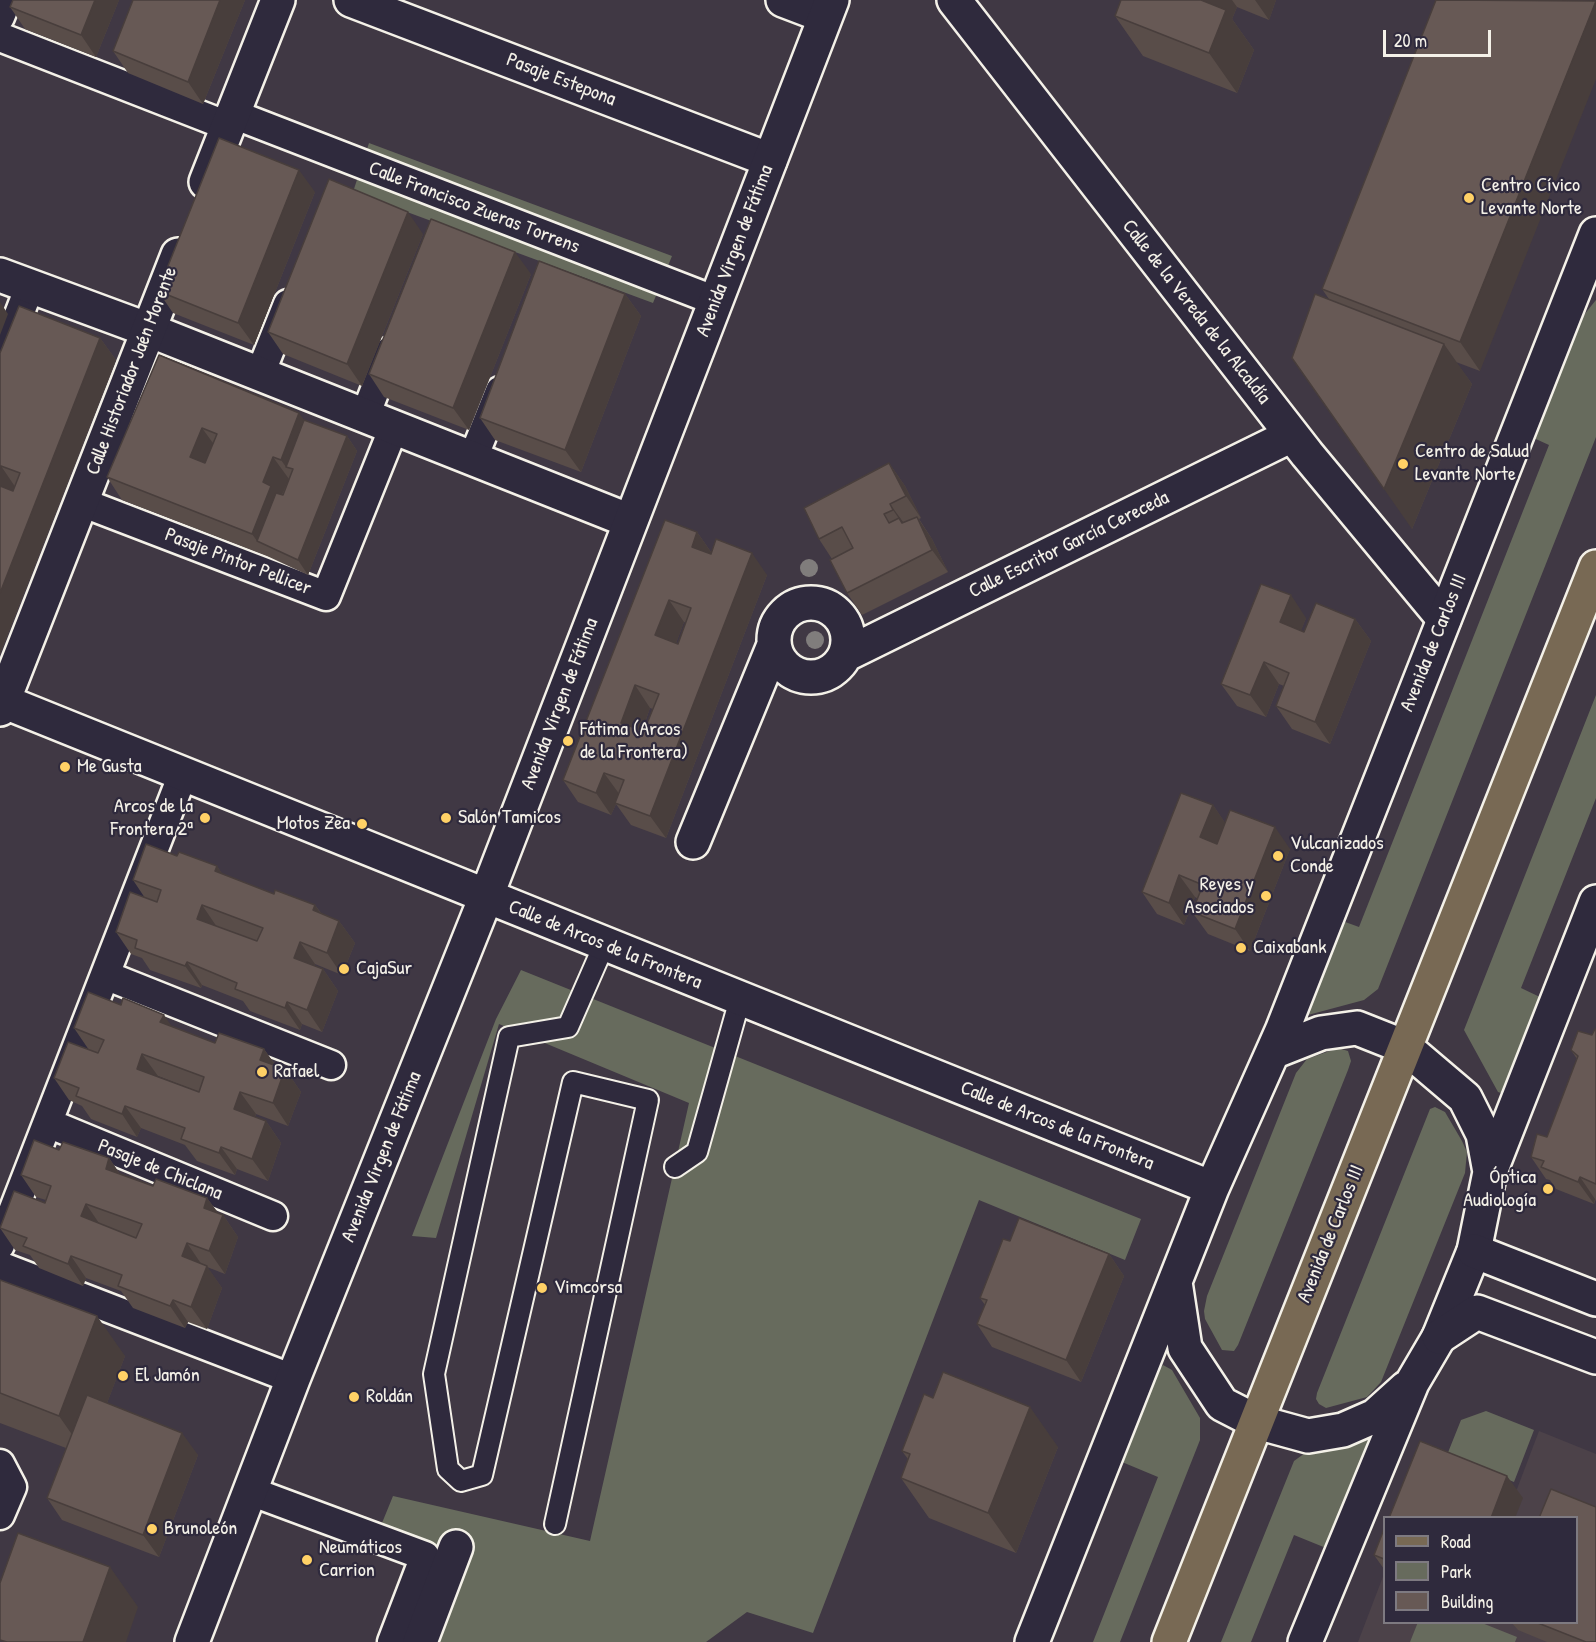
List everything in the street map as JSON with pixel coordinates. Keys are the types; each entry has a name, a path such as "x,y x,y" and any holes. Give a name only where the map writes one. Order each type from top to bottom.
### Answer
{"main road":[{"name":"Avenida de Carlos III","path":"1169,1642 1596,567"}],"street":[{"path":"0,17 7,0"},
{"name":"Calle Historiador Jaén Morente","path":"1,703 278,0"},
{"name":"Pasaje Estepona","path":"351,0 770,160"},
{"path":"783,0 828,8"},
{"name":"Calle de la Vereda de la Alcaldía","path":"954,0 1292,435 1444,619"},
{"name":"Avenida Virgen de Fátima","path":"192,1642 293,1379 486,897 828,8"},
{"name":"Calle Francisco Zueras Torrens","path":"0,37 230,120 342,169 556,252 716,301"},
{"name":"Avenida de Carlos III","path":"1032,1642 1212,1188 1273,1052 1596,234"},
{"path":"0,275 149,330 630,521"},
{"path":"260,374 299,277"},
{"path":"0,364 30,286"},
{"path":"380,421 399,329"},
{"path":"473,458 508,371"},
{"name":"Pasaje Pintor Pellicer","path":"81,502 326,596 380,421"},
{"name":"Calle Escritor García Cereceda","path":"845,655 1292,435"},
{"path":"693,842 774,645 779,620 788,611 804,604 822,604 841,617 847,628 849,640 845,655 832,672 820,677 796,674 785,667 774,645"},
{"name":"Calle de Arcos de la Frontera","path":"1,703 1212,1188"},
{"path":"0,1245 183,774"},
{"path":"1305,1642 1412,1383 1439,1337 1474,1251 1490,1172 1596,902"},
{"path":"105,975 331,1065"},
{"path":"1273,1052 1321,1033 1358,1028 1405,1047 1465,1098 1483,1134 1490,1172"},
{"name":"Pasaje de Chiclana","path":"48,1123 273,1216"},
{"path":"1474,1251 1596,1299"},
{"path":"3,1297 7,1268 293,1379"},
{"path":"1175,1282 1185,1348 1222,1404 1257,1422 1308,1436 1342,1430 1375,1416 1412,1383"},
{"path":"1439,1337 1477,1312 1596,1357"},
{"path":"0,1464 12,1488 0,1515"},
{"path":"250,1491 425,1556 392,1642"},
{"path":"420,1642 456,1547"}],"lane":[{"path":"555,1524 648,1100 573,1082 482,1476 461,1481 448,1469 434,1374 508,1037 568,1027 604,945"},
{"path":"675,1167 698,1152 740,999"}],"shaded area":[{"path":"1539,1431 1596,1454 1596,1642 1358,1642 1383,1577 1383,1624 1578,1624 1578,1516 1411,1516 1517,1489"}],"green space":[{"path":"369,143 672,256 653,303 353,192"},
{"path":"1596,300 1596,437 1378,989 1364,1000 1308,1015 1304,1010 1337,919 1359,927 1549,445 1527,435 1570,332"},
{"path":"1596,695 1596,798 1521,988 1542,998 1504,1094 1498,1092 1464,1030"},
{"path":"521,970 1141,1219 1125,1260 979,1200 813,1633 747,1612 706,1642 435,1642 442,1547 382,1523 393,1496 590,1541 689,1103 499,1024 436,1238 412,1236 496,1019"},
{"path":"1338,1048 1348,1051 1351,1061 1348,1070 1238,1345 1234,1351 1222,1350 1205,1319 1207,1296 1296,1073 1307,1059"},
{"path":"1435,1107 1445,1112 1467,1152 1465,1173 1381,1382 1367,1397 1326,1408 1316,1399 1317,1393 1430,1109"},
{"path":"1163,1365 1172,1370 1200,1418 1200,1440 1120,1642 1093,1642 1158,1477 1122,1462 1157,1372"},
{"path":"1486,1411 1534,1430 1514,1482 1447,1455 1461,1420"},
{"path":"1370,1438 1326,1548 1294,1535 1251,1642 1221,1642 1294,1461 1305,1453"},
{"path":"1417,1624 1484,1624 1517,1637 1515,1642 1410,1642"}],"building":[{"path":"13,0 95,0 81,35 10,7"},
{"path":"133,0 220,0 188,82 113,51"},
{"path":"1121,0 1201,0 1226,10 1209,53 1115,16"},
{"name":"Centro Cívico Levante Norte","path":"1436,0 1596,1 1460,342 1322,289"},
{"path":"219,138 299,170 238,323 158,291"},
{"path":"329,179 408,212 347,364 268,332"},
{"path":"431,219 515,252 453,408 369,374"},
{"path":"539,261 625,294 565,450 480,418"},
{"name":"Centro de Salud Levante Norte","path":"1315,294 1444,344 1384,489 1292,358"},
{"path":"19,306 100,338 0,593 0,486 13,491 20,473 1,466 0,468 0,353"},
{"path":"159,355 299,413 281,460 273,457 263,482 271,486 252,534 107,477","holes":["202,428 217,434 205,463 190,457"]},
{"path":"304,420 347,436 298,560 257,541 276,493 283,495 293,469 286,467"},
{"path":"889,463 906,496 890,504 893,510 884,514 889,523 899,518 902,523 917,517 932,550 847,593 830,560 853,548 842,527 819,539 804,508"},
{"path":"665,520 697,532 692,547 711,554 716,539 752,553 650,816 615,803 624,780 604,773 596,793 563,780","holes":["669,600 691,608 678,644 655,635","635,685 659,694 644,731 621,723"]},
{"path":"1261,584 1291,595 1280,622 1304,632 1316,603 1355,619 1315,722 1276,706 1289,673 1264,662 1250,695 1221,684"},
{"path":"1181,793 1213,805 1200,837 1217,844 1230,810 1275,827 1235,929 1192,912 1203,885 1179,875 1169,903 1142,892"},
{"path":"146,844 177,856 179,852 217,866 215,871 274,894 275,890 315,905 313,910 339,921 327,953 300,942 294,958 323,969 307,1010 287,1002 285,1008 235,989 237,983 187,962 185,966 135,948 137,940 116,932 130,892 157,902 161,890 133,880","holes":["202,905 263,928 257,941 197,919"]},
{"path":"88,992 121,1005 123,998 164,1015 160,1022 215,1043 219,1033 264,1049 260,1060 285,1069 273,1103 240,1092 234,1109 266,1121 252,1159 221,1147 219,1153 181,1139 185,1128 125,1106 122,1114 76,1096 79,1088 54,1078 68,1042 98,1053 104,1040 74,1028","holes":["142,1054 204,1077 199,1092 137,1069"]},
{"path":"1595,1029 1596,1184 1580,1177 1578,1182 1541,1167 1544,1161 1531,1157 1537,1134 1547,1137 1578,1056 1571,1050 1578,1031 1592,1035"},
{"path":"34,1140 59,1150 63,1142 109,1158 106,1169 153,1186 156,1179 207,1198 204,1208 223,1215 209,1251 187,1243 182,1256 207,1266 191,1307 173,1300 170,1306 118,1286 122,1275 71,1256 68,1264 23,1246 27,1238 0,1228 14,1191 45,1203 51,1186 21,1175","holes":["86,1204 142,1224 136,1238 81,1216"]},
{"path":"1019,1218 1109,1254 1066,1360 977,1324 987,1300 980,1298 1003,1239 1010,1241"},
{"path":"0,1280 97,1316 59,1416 0,1393"},
{"path":"943,1372 1030,1407 988,1513 901,1478 910,1454 902,1451 924,1394 933,1398"},
{"path":"87,1395 182,1433 143,1535 47,1498"},
{"path":"1420,1441 1507,1476 1492,1516 1390,1516"},
{"path":"1551,1489 1596,1507 1596,1642 1586,1642 1541,1624 1578,1624 1578,1516 1540,1516"},
{"path":"1383,1532 1383,1559 1374,1555"},
{"path":"18,1533 110,1567 83,1642 7,1642 0,1640 0,1583"}],"place":[{"name":"Centro Cívico Levante Norte","path":"1469,198"},
{"name":"Centro de Salud Levante Norte","path":"1403,464"},
{"name":"Fátima (Arcos de la Frontera)","path":"568,741"},
{"name":"Me Gusta","path":"65,767"},
{"name":"Arcos de la Frontera 2ª","path":"205,818"},
{"name":"Salón Tamicos","path":"446,818"},
{"name":"Motos Zea","path":"362,824"},
{"name":"Vulcanizados Conde","path":"1278,856"},
{"name":"Reyes y Asociados","path":"1266,896"},
{"name":"Caixabank","path":"1241,948"},
{"name":"CajaSur","path":"344,969"},
{"name":"Rafael","path":"262,1072"},
{"name":"Óptica Audiología","path":"1548,1189"},
{"name":"Vimcorsa","path":"542,1288"},
{"name":"El Jamón","path":"123,1376"},
{"name":"Roldán","path":"354,1397"},
{"name":"Brunoleón","path":"152,1529"},
{"name":"Neumáticos Carrion","path":"307,1560"}]}
